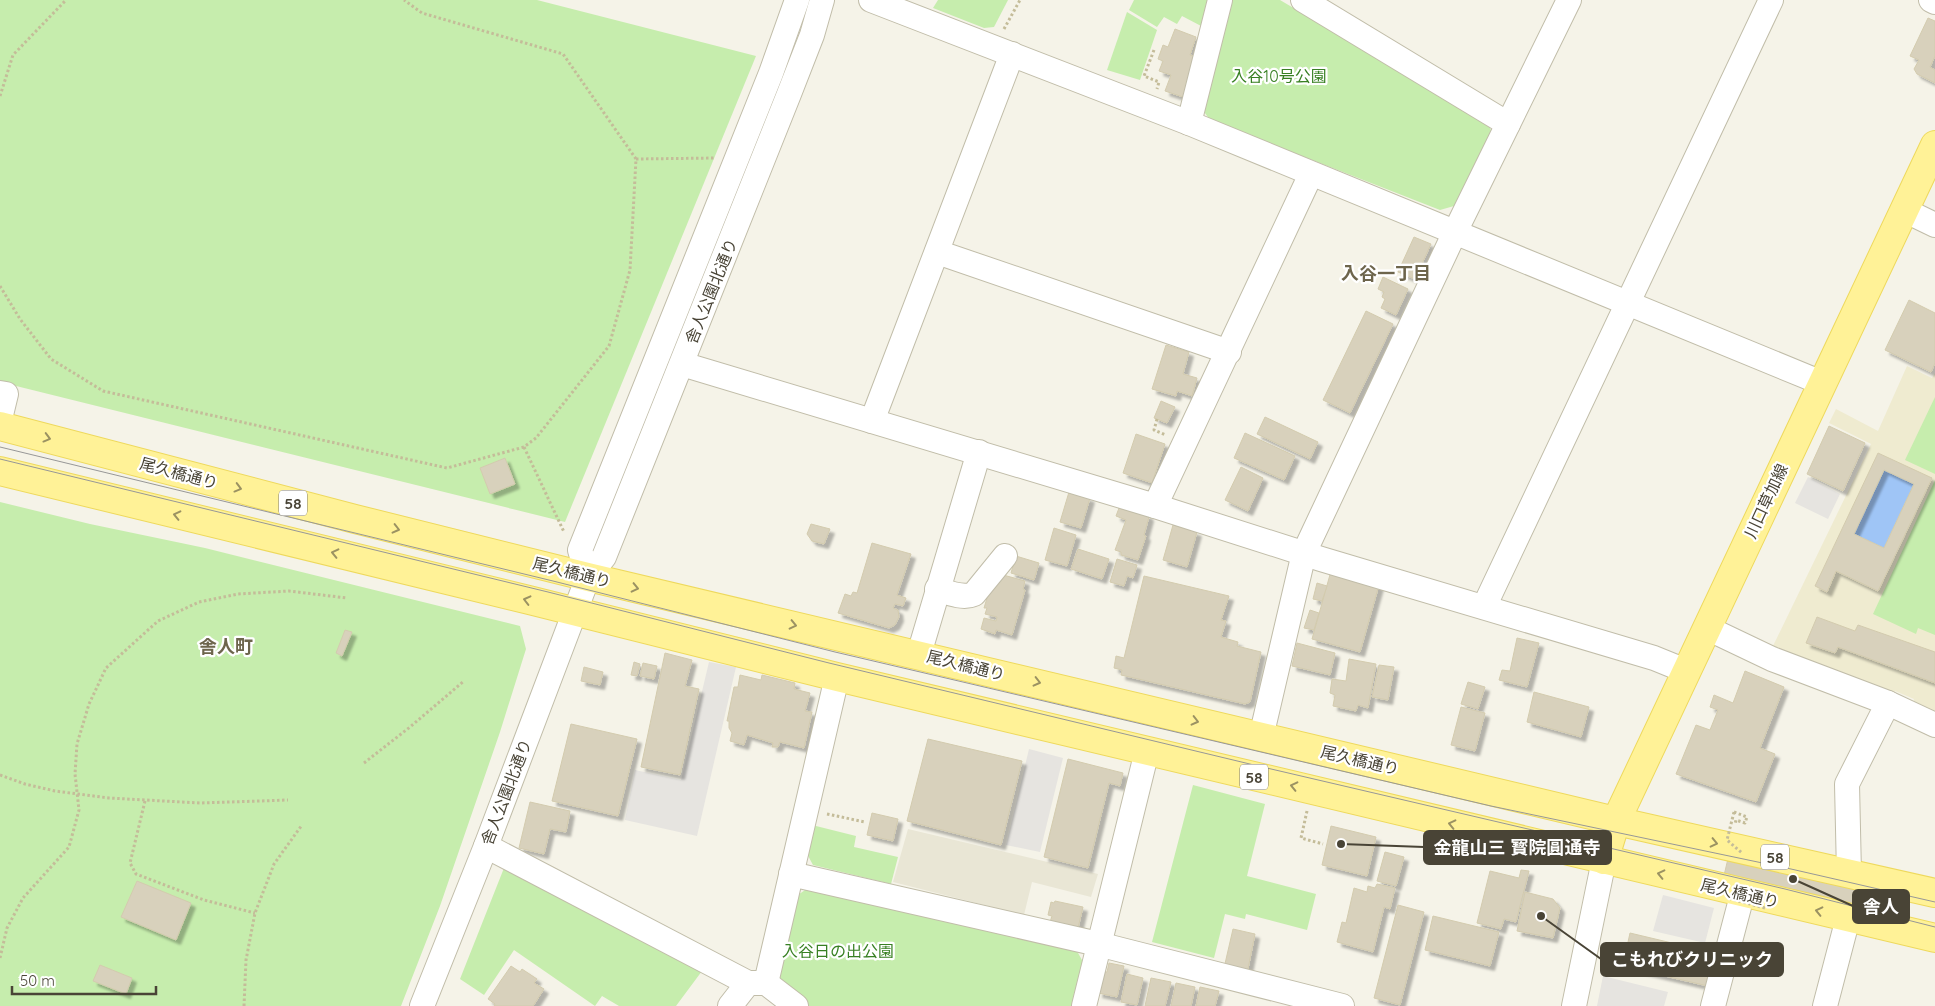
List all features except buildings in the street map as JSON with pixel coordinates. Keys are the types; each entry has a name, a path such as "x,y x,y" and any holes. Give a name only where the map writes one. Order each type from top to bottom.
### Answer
{"main road":[{"name":"川口草加線","path":"1604,860 1616,821 1935,145"},
{"name":"尾久橋通り","path":"0,426 355,519 588,576 1616,821 1935,893"},
{"name":"尾久橋通り","path":"0,471 574,611 837,678 1935,938"}],"street":[{"name":"舎人公園北通り","path":"588,576 580,550 756,110 797,0"},
{"name":"舎人公園北通り","path":"422,1006 486,846 574,611 588,576 604,557 789,94 812,35 822,0"},
{"path":"871,0 1006,45 1311,174 1822,383"},
{"path":"1190,123 1220,0"},
{"path":"1303,0 1328,6 1508,124"},
{"path":"1261,737 1304,553 1455,232 1569,0"},
{"path":"1484,607 1771,0"},
{"path":"872,421 937,252 1006,45"},
{"path":"1156,506 1311,174"},
{"path":"1904,210 1935,224"},
{"path":"937,252 1228,352"},
{"path":"682,364 978,452 1304,553 1670,663 1686,671"},
{"path":"0,392 6,394 0,419"},
{"path":"919,654 978,452"},
{"path":"938,589 956,595 969,596 974,594 1005,556"},
{"path":"1707,628 1772,659 1888,703 1935,726"},
{"path":"730,1006 757,983 791,874 837,678"},
{"path":"1849,874 1847,784 1888,703"},
{"path":"1084,1006 1147,751"},
{"path":"486,846 757,983 796,1006"},
{"path":"1574,1006 1604,860"},
{"path":"791,874 1098,944 1301,1001 1342,1006"},
{"path":"1713,1006 1736,897"},
{"path":"1824,1006 1848,918"}],"path":[{"path":"0,96 13,55 66,0"},
{"path":"0,286 20,319 51,359 103,391 447,468 524,447 536,438 609,346 630,270 636,159 562,54 422,13 404,0"},
{"path":"1006,45 1020,0"},
{"path":"1154,50 1144,76 1159,82 1155,97"},
{"path":"636,159 722,158"},
{"path":"524,447 565,535"},
{"path":"0,958 7,928 23,898 69,847 79,810 75,774 77,744 89,704 106,668 158,621 200,602 238,594 289,592 346,598"},
{"path":"364,762 410,727 464,681"},
{"path":"0,775 25,784 108,798 200,803 288,800"},
{"path":"145,801 130,863 136,874 204,900 254,913"},
{"path":"1308,808 1301,838 1323,844"},
{"path":"807,810 865,822"},
{"path":"1736,820 1745,823 1747,817 1734,812 1727,840 1742,853"},
{"path":"244,1006 246,960 254,913 274,864 302,825"},
{"path":"1736,897 1731,899 1766,908"}],"shaded area":[{"path":"1907,366 1932,378 1935,373 1935,717 1913,706 1914,699 1895,691 1892,696 1772,648 1871,444 1829,423 1836,409 1878,431"},
{"path":"1808,477 1840,494 1828,519 1795,503"},
{"path":"709,662 736,667 697,836 625,820 635,770 681,780"},
{"path":"1029,749 1063,758 1040,852 1006,845"},
{"path":"908,829 1098,874 1091,897 1032,882 1024,915 893,882"},
{"path":"1663,895 1714,908 1705,943 1653,931"},
{"path":"1603,976 1668,992 1664,1006 1597,1006"}],"green space":[{"path":"0,0 537,0 756,56 565,522 0,382"},
{"path":"938,0 1008,0 994,27 984,28 933,8"},
{"path":"1134,0 1210,0 1203,27 1182,16 1177,24 1164,17 1157,27 1129,10"},
{"name":"入谷10号公園","path":"1227,0 1280,0 1488,123 1492,133 1454,206 1440,210 1210,120 1202,109"},
{"path":"1127,12 1157,30 1140,80 1107,70"},
{"path":"1935,397 1935,474 1905,460"},
{"path":"1935,480 1935,635 1918,628 1916,634 1873,614"},
{"path":"0,502 90,524 205,548 520,626 526,649 500,732 440,906 401,1006 0,1006"},
{"path":"1193,785 1265,804 1247,876 1316,894 1307,930 1246,914 1245,919 1225,914 1214,958 1152,942"},
{"path":"812,825 856,836 854,847 898,857 891,884 813,865 806,852"},
{"path":"504,868 702,971 676,1006 619,1006 602,996 595,1006 514,950 484,995 460,979"},
{"name":"入谷日の出公園","path":"808,888 1077,951 1083,962 1073,1006 802,1006 776,979 795,897"}],"water":[{"path":"1884,470 1914,484 1884,548 1854,534"}],"tram line":[{"path":"0,447 553,581 835,652 1491,806 1791,869 1935,902"},
{"path":"0,459 548,592 829,663 1785,889 1935,927"}],"place":[{"name":"金龍山三 寳院圓通寺","path":"1341,844"},
{"name":"舎人","path":"1793,879"},
{"name":"こもれびクリニック","path":"1541,916"}],"district":[{"name":"入谷一丁目","path":"1386,273"},
{"name":"舎人町","path":"226,646"}]}
